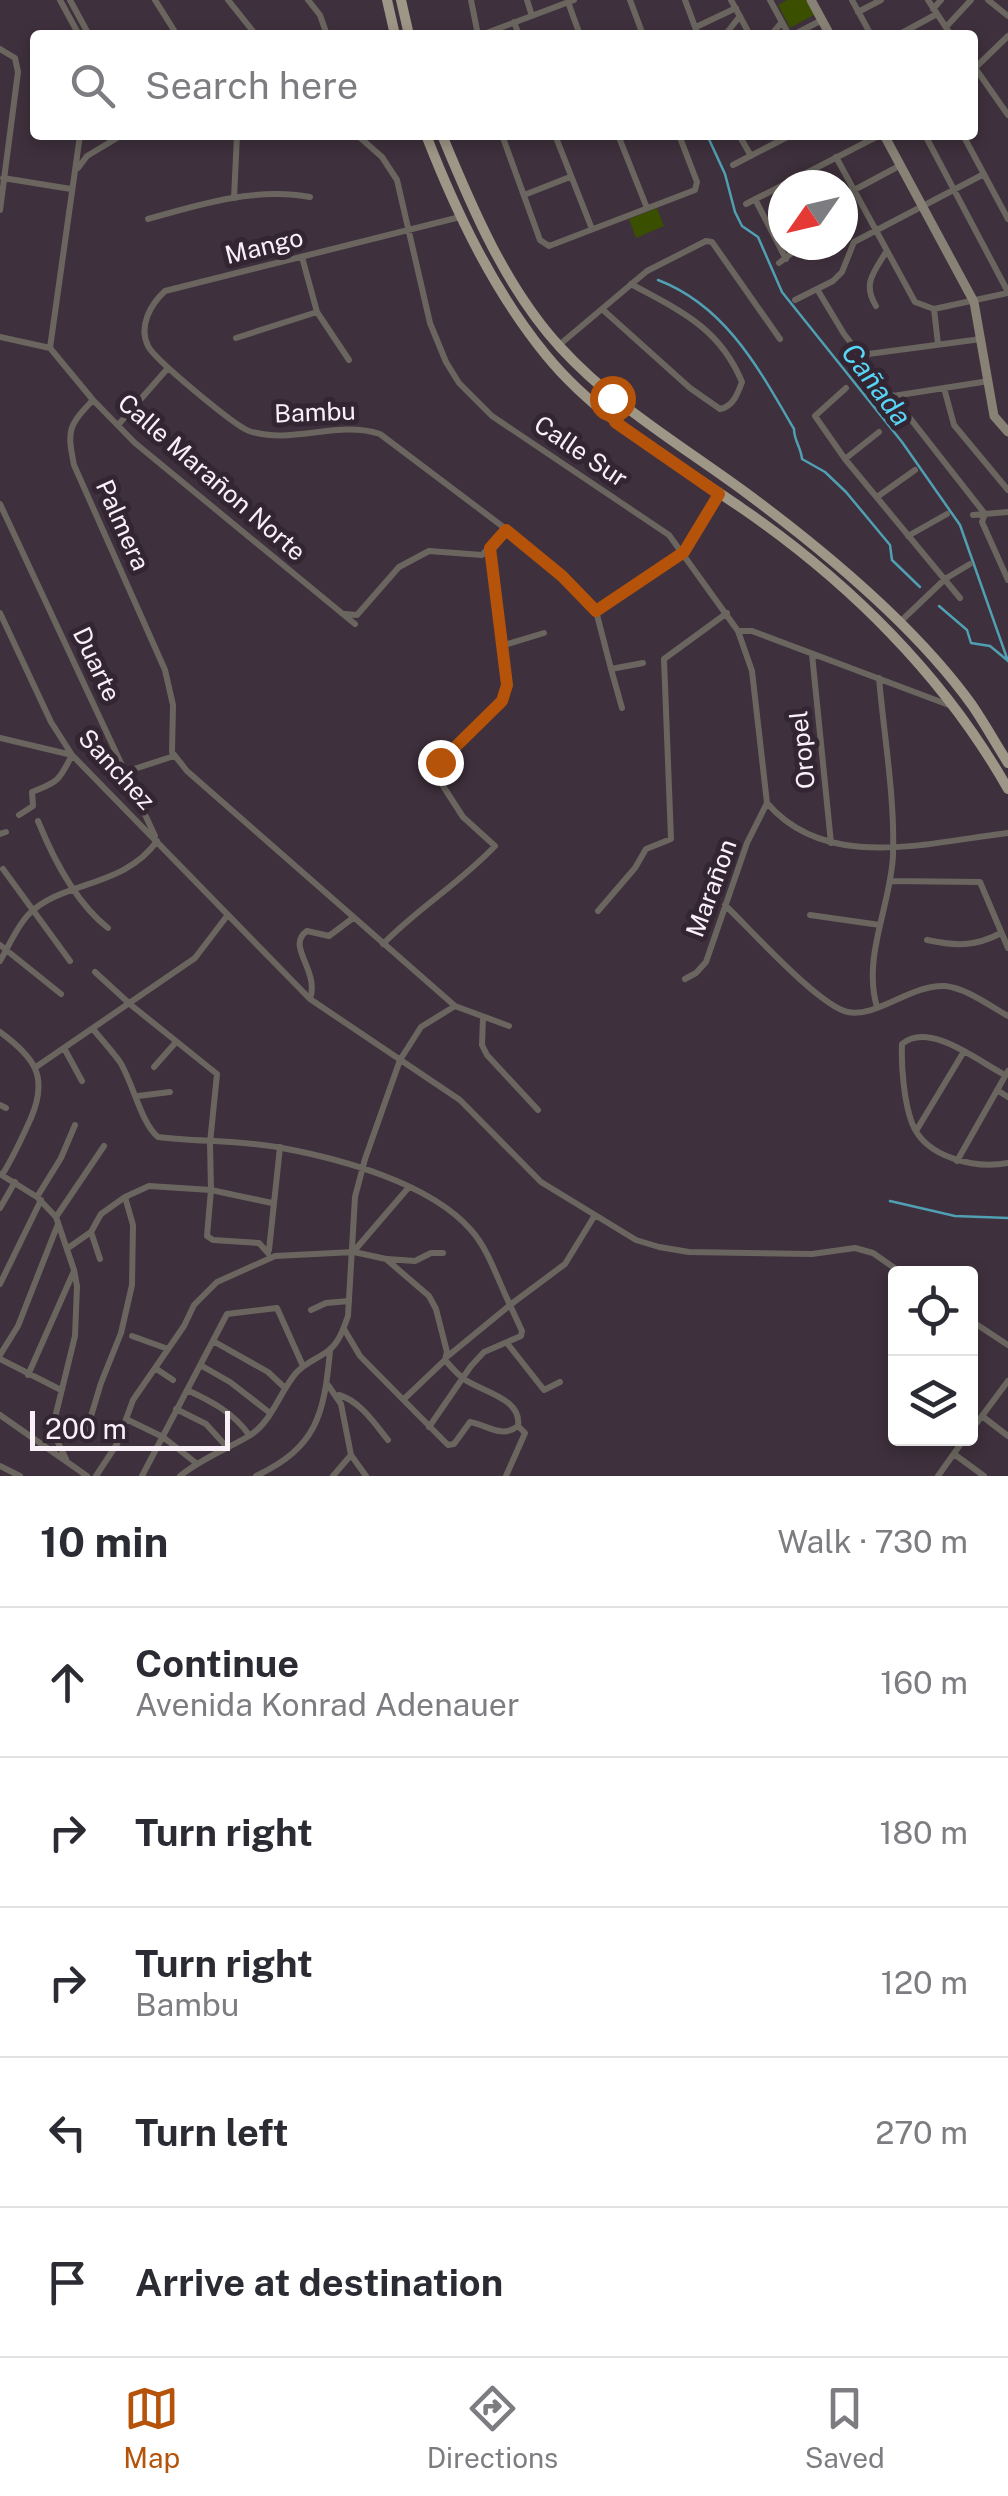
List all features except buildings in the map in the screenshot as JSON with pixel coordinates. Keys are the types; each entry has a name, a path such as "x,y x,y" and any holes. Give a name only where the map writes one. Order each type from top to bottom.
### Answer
{"main road":[{"path":"387,0 394,30"},
{"path":"401,0 408,30"},
{"path":"428,140 461,217 512,308 547,357 615,422 802,551 888,629 953,706 1008,789"},
{"path":"444,140 497,255 558,346 625,408 801,534 899,622 970,704 1008,763"},
{"path":"615,422 625,408"}],"street":[{"path":"61,0 76,30"},
{"path":"70,0 86,30"},
{"path":"155,0 174,30"},
{"path":"228,0 252,30"},
{"path":"308,0 320,14 325,30"},
{"path":"471,0 479,30"},
{"path":"526,0 532,16"},
{"path":"630,0 641,30"},
{"path":"685,0 697,30"},
{"path":"782,0 772,2 788,30"},
{"path":"852,0 868,30"},
{"path":"858,12 881,0"},
{"path":"928,0 948,30"},
{"path":"906,30 934,12 940,0"},
{"path":"946,27 971,0"},
{"path":"988,0 1008,16"},
{"path":"493,30 571,1 579,30"},
{"path":"816,2 827,30"},
{"path":"699,30 736,8"},
{"path":"801,30 822,20"},
{"path":"514,22 517,30"},
{"path":"776,30 782,22"},
{"path":"978,62 1008,36"},
{"path":"0,210 18,72 14,58 3,51"},
{"path":"978,72 1008,116"},
{"path":"0,338 50,348 79,140"},
{"path":"76,174 87,156 114,140"},
{"path":"234,198 237,140"},
{"name":"Calle Sur","path":"362,140 397,180 436,342 460,383 475,402 669,535 738,631 752,671 767,803"},
{"path":"504,140 540,240 549,246 695,190 697,182 682,140"},
{"path":"557,140 592,230"},
{"path":"620,140 647,208"},
{"path":"742,140 750,156"},
{"path":"733,165 781,140"},
{"path":"746,204 872,140"},
{"path":"885,140 974,302 994,416 1008,432"},
{"path":"858,198 915,302 934,308 1008,292 928,140"},
{"path":"966,140 1008,219"},
{"path":"836,157 843,170"},
{"path":"858,188 901,165"},
{"path":"794,300 833,281 842,272 854,242 984,174"},
{"path":"524,195 570,177"},
{"path":"4,178 72,190"},
{"path":"148,219 216,199 296,194 310,198"},
{"path":"755,199 768,229"},
{"name":"Mango","path":"145,322 152,303 165,291 461,217"},
{"path":"558,346 656,265 706,241 712,242 780,338"},
{"path":"876,306 868,294 868,282 886,252"},
{"path":"302,257 317,312 349,360"},
{"path":"602,309 690,388 720,409 728,406 742,382 720,342 709,330 631,284"},
{"path":"817,289 839,327 985,514"},
{"path":"934,308 938,344"},
{"path":"236,338 317,312"},
{"name":"Bambu","path":"145,322 147,345 168,368 245,430 276,436 362,428 380,434 506,530 562,576 596,611"},
{"path":"861,355 982,339"},
{"name":"Calle Marañon Norte","path":"50,348 118,425 355,624"},
{"path":"118,425 168,368"},
{"path":"893,396 989,381"},
{"path":"846,388 814,416 960,598"},
{"path":"944,388 954,425 1008,490"},
{"name":"Palmera","path":"93,400 71,422 68,438 74,465 165,670 174,705 174,756"},
{"path":"845,459 879,432"},
{"path":"878,497 915,470"},
{"path":"622,708 596,611 684,552 719,494"},
{"name":"Duarte","path":"0,504 158,842"},
{"path":"973,515 1008,512"},
{"path":"908,536 947,514"},
{"path":"985,514 982,522 1008,580"},
{"path":"343,614 357,615 399,567 429,551 482,555 506,530"},
{"path":"383,944 405,922 464,878 495,846 463,817 434,772 502,701 507,685 490,548"},
{"path":"994,549 1008,548"},
{"path":"899,622 945,580 970,564"},
{"path":"598,911 646,849 671,839 664,659 727,613"},
{"name":"Sanchez","path":"0,614 51,722 72,756 310,999 460,1100 541,1182 636,1240 659,1248 812,1254 855,1248 872,1252 892,1266"},
{"path":"738,631 752,632 953,706"},
{"path":"504,645 544,633"},
{"name":"Oropel","path":"812,654 831,843"},
{"path":"611,669 643,663"},
{"path":"877,1006 872,988 880,925 891,881 893,847 879,678"},
{"path":"0,738 72,756 61,778 32,792 33,806 19,815"},
{"path":"125,772 174,756 187,772 455,1006 509,1026"},
{"path":"767,803 800,832 831,843 893,847 1008,833"},
{"name":"Marañon","path":"685,979 706,962 747,843 767,803"},
{"path":"38,821 76,891 94,917 108,928"},
{"path":"0,961 3,948 33,910 110,877 141,860 158,842"},
{"path":"4,869 70,961"},
{"path":"891,881 980,882 1008,948"},
{"path":"725,906 830,1006 857,1013 918,990 944,986 1008,1016"},
{"path":"810,915 880,925"},
{"path":"36,1067 131,1005 203,951 227,916"},
{"path":"310,999 314,987 300,952 301,934 307,930 329,936 353,918"},
{"path":"927,940 968,946 1001,932"},
{"path":"3,948 61,994"},
{"path":"95,972 217,1074 207,1236 213,1240 258,1243 268,1256"},
{"path":"180,1476 196,1463 249,1436 271,1414 303,1366 330,1350 344,1329 354,1252 355,1197 362,1169 400,1060 422,1027 455,1006"},
{"path":"483,1018 482,1045 487,1055 538,1110"},
{"path":"93,1029 120,1062 148,1126 158,1137 280,1147 362,1169 448,1207 474,1232 522,1334 484,1352 429,1428"},
{"path":"0,1032 22,1048 36,1067 38,1103 18,1150 1,1174 39,1198 57,1220 77,1286 75,1336 52,1430 66,1459"},
{"path":"957,1160 1007,1073 928,1034 912,1036 902,1044 910,1113 916,1131 940,1152 957,1160 992,1166 1008,1163"},
{"path":"154,1067 177,1042"},
{"path":"64,1048 82,1081"},
{"path":"916,1131 963,1053"},
{"path":"997,1090 1008,1097"},
{"path":"138,1096 170,1092"},
{"path":"0,1284 75,1125"},
{"path":"61,1390 0,1357 18,1326 57,1220 104,1146"},
{"path":"268,1256 280,1147"},
{"path":"0,1208 15,1182"},
{"path":"68,1248 91,1232 100,1214 149,1186 211,1190 272,1204"},
{"path":"354,1252 409,1187"},
{"path":"85,1436 121,1333 132,1285 133,1225 126,1197"},
{"path":"404,1400 446,1359 565,1264 595,1215"},
{"path":"91,1232 100,1260"},
{"path":"96,1476 117,1444 133,1400 206,1290 268,1256 354,1252 415,1261 442,1252"},
{"path":"386,1259 429,1296 436,1309 446,1359 462,1378 513,1406 519,1417 518,1426"},
{"path":"28,1375 74,1270"},
{"path":"311,1310 326,1303 350,1300"},
{"path":"142,1476 230,1312 276,1308 303,1366"},
{"path":"978,1325 1008,1346"},
{"path":"344,1329 360,1356 450,1446 470,1422 502,1432 518,1426"},
{"path":"132,1336 168,1350"},
{"path":"213,1341 268,1372 286,1388"},
{"path":"507,1342 544,1390 560,1382"},
{"path":"256,1476 295,1455 307,1438 321,1409 330,1350"},
{"path":"202,1366 271,1414"},
{"path":"155,1368 173,1380"},
{"path":"978,1421 1008,1381"},
{"path":"327,1384 348,1398 388,1440"},
{"path":"187,1390 234,1416 249,1436"},
{"path":"337,1394 351,1455 366,1476"},
{"path":"176,1409 206,1424 226,1446"},
{"path":"0,1415 86,1476"},
{"path":"982,1416 1008,1436"},
{"path":"126,1419 163,1438 196,1463"},
{"path":"506,1476 525,1433 518,1426"},
{"path":"938,1476 960,1446"},
{"path":"954,1454 984,1476"},
{"path":"333,1476 351,1455"},
{"path":"0,1466 20,1476"}],"green space":[{"path":"787,0 806,0 814,15 790,28 778,5"},
{"path":"657,208 664,226 636,238 629,219"}],"waterway":[{"name":"Cañada","path":"709,140 725,174 735,212 742,226 758,237 782,292 902,442 960,525 1008,661"},
{"path":"658,280 682,291 722,323 768,384 794,429 802,459 825,472 846,492 890,545 892,560 920,587"},
{"path":"939,606 967,630 971,643 990,646 1007,660"},
{"path":"890,1201 955,1216 1008,1218"}],"route":[{"path":"440,762 502,701 507,685 490,548 506,530 562,576 596,611 684,552 719,494 615,422 625,408 612,398"}]}
